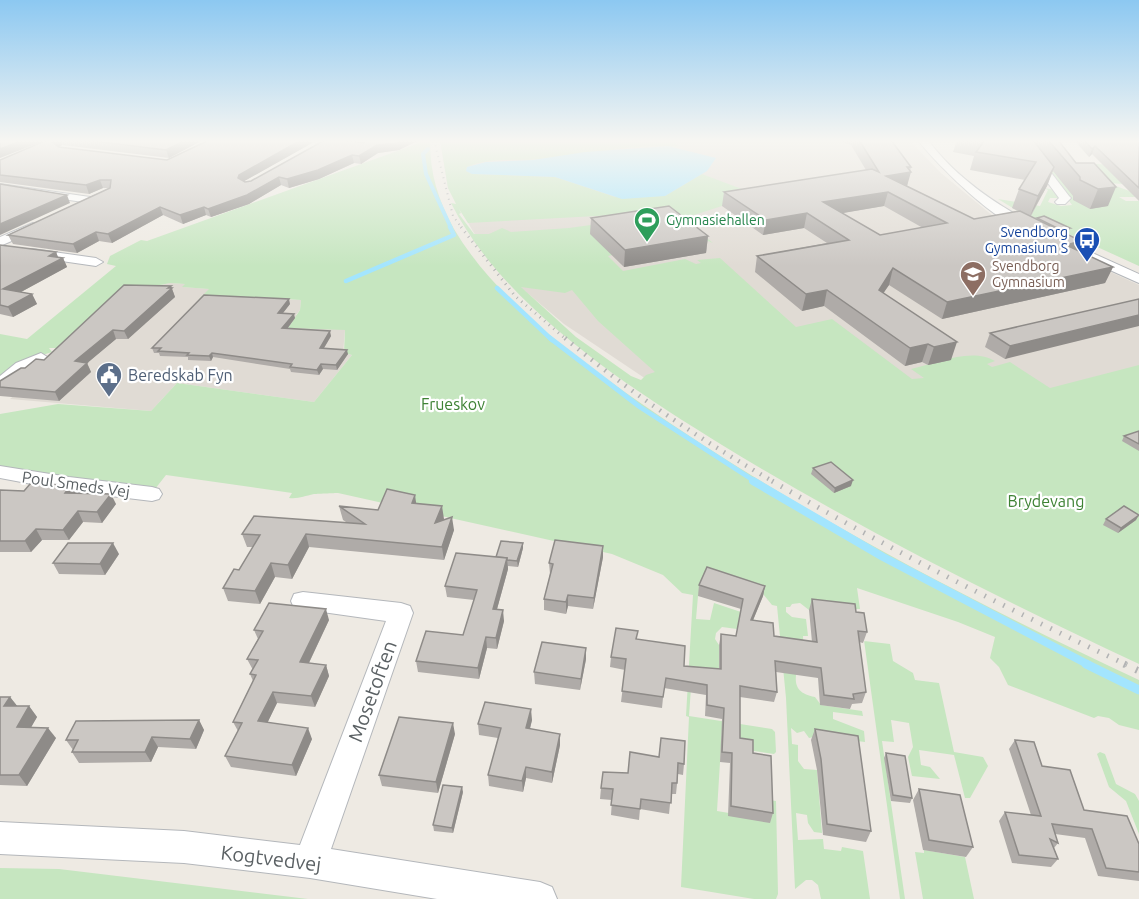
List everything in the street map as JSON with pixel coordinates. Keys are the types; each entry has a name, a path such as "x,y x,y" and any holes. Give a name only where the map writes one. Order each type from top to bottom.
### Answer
{"street":[{"path":"965,182 994,204 1038,229"},
{"path":"1053,182 1065,198 1061,202"},
{"path":"0,187 94,198 70,209"},
{"path":"0,242 40,223"},
{"path":"1139,274 1077,247 1139,279"},
{"path":"0,248 96,262"},
{"path":"0,384 22,367 41,358"},
{"name":"Poul Smeds Vej","path":"0,472 69,484 152,494"},
{"name":"Mosetoften","path":"303,601 401,613 310,862"},
{"name":"Kogtvedvej","path":"0,838 155,844 310,862 499,896 540,899"}],"shaded area":[{"path":"447,182 952,182 999,221 1139,285 1139,431 804,467 649,381 564,324 518,285 474,233 448,188"},
{"path":"170,283 186,284 183,287 210,289 254,298 301,300 300,310 296,315 345,330 343,353 352,355 314,402 177,383 151,411 10,399 55,358 52,352 156,286"}],"green space":[{"name":"Frueskov","path":"311,182 435,182 454,229 471,255 515,303 565,347 701,444 823,518 948,586 1139,680 1139,730 1119,725 1109,718 1098,716 1094,718 1008,685 999,667 990,658 995,637 958,622 857,588 860,609 809,610 800,603 786,607 786,612 792,617 806,619 808,636 803,636 796,673 798,688 804,694 815,697 821,705 862,711 863,716 833,712 833,719 864,731 865,742 818,736 809,738 804,731 797,733 791,728 792,744 798,745 798,761 804,769 817,770 822,833 814,832 808,823 807,815 796,813 798,840 823,839 824,849 841,851 842,847 863,851 870,899 821,899 818,885 812,880 806,880 795,889 786,698 777,606 772,605 763,594 705,578 698,596 696,619 710,620 714,603 741,612 756,621 737,629 722,627 716,633 715,639 719,645 719,691 691,688 689,716 772,729 775,732 776,752 774,754 721,746 717,811 729,813 729,816 769,800 776,801 778,894 776,899 754,899 681,887 689,717 686,716 693,595 682,593 663,575 612,554 338,493 289,498 292,493 166,475 155,489 0,467 0,414 58,404 151,411 177,383 314,402 352,355 344,353 345,330 288,328 300,310 301,300 256,297 246,308 222,301 199,299 209,289 182,287 185,284 170,283 156,286 61,348 49,348 52,352 36,357 0,379 0,334 27,339 116,266 107,264 110,256 141,240 147,241"},
{"name":"Brydevang","path":"447,182 570,182 615,197 665,196 689,182 723,182 747,191 725,205 688,217 671,212 468,223 459,209 461,213 459,214 474,234 489,234 502,228 511,232 569,228 634,219 703,235 713,243 696,236 608,256 623,271 685,259 696,264 701,263 697,260 720,258 796,327 832,319 912,379 924,378 911,369 965,356 986,357 995,361 987,364 992,367 1010,362 1050,388 1139,365 1139,664 1032,613 875,533 722,445 646,397 608,370 534,309 502,276 474,241 451,203 456,204","holes":["521,287 565,293 572,290 598,321 655,372 646,375 641,380 631,376 576,337"]},
{"path":"1056,182 1135,182 1139,185 1108,183 1139,197 1119,197 1126,201 1139,201 1139,266 1016,210 998,199 1040,206 1048,190 1044,188 1055,190 1061,198 1050,198 1048,202 1061,206 1072,205"},
{"path":"864,641 890,644 893,661 913,673 915,680 939,683 954,752 983,757 988,766 970,798 965,798 954,755 919,750 921,765 930,767 940,779 912,776 908,757 913,747 909,723 891,720 894,742 882,741 905,899 900,899"},
{"path":"1100,752 1105,754 1116,784 1135,794 1139,801 1139,834 1126,801 1109,787 1097,754"},
{"path":"924,850 965,857 974,899 923,899 915,852 924,853"},
{"path":"0,868 59,869 308,899 0,899"}],"water":[{"path":"570,182 689,182 665,196 622,199"}],"building":[{"path":"60,182 95,182 86,185"},
{"path":"111,182 270,182 247,195 208,209 204,207 180,215 160,207 108,234 96,232 73,244 8,235 110,188"},
{"path":"789,182 898,182 974,219 1020,211 1081,241 1066,245 1113,267 947,302 893,268 879,290 957,342 934,347 928,344 910,348 827,290 806,294 757,256 849,240 807,213 766,220 724,192","holes":["888,192 947,223 880,235 823,202"]},
{"path":"1023,182 1046,182 1038,196 1019,189"},
{"path":"1084,182 1111,182 1116,187 1098,189"},
{"path":"0,184 67,195 0,224"},
{"path":"669,206 708,236 625,250 591,218"},
{"path":"1044,216 1070,228 1059,229 1037,218"},
{"path":"0,245 56,252 49,256 63,258 3,289 32,294 8,307 0,305"},
{"path":"124,285 171,286 168,288 172,288 124,331 113,330 75,361 87,363 55,392 0,387 0,381 21,368 25,368 36,359 44,360"},
{"path":"204,295 289,299 278,313 294,314 282,328 330,331 320,348 347,350 336,365 321,364 317,370 290,367 292,364 212,353 209,356 187,355 189,353 158,351 161,348 152,348"},
{"path":"1139,299 1139,315 1010,346 990,333"},
{"path":"1139,431 1139,444 1124,436"},
{"path":"831,462 853,480 835,488 813,468"},
{"path":"30,484 71,485 65,493 111,494 97,512 78,511 63,530 36,529 25,541 0,541 0,490 24,491"},
{"path":"387,489 415,495 412,503 442,506 435,523 452,517 442,547 306,534 288,565 271,563 255,591 223,588 234,569 239,570 260,535 242,534 254,516 365,524 339,506 378,510"},
{"path":"1124,506 1139,515 1121,528 1106,519"},
{"path":"555,540 603,546 594,598 568,595 566,602 544,599 553,564 549,563"},
{"path":"501,541 523,543 517,561 496,557"},
{"path":"68,543 113,543 100,564 53,563"},
{"path":"456,553 507,558 493,609 503,610 496,638 486,637 478,668 416,661 426,631 463,635 477,590 445,586"},
{"path":"707,567 765,586 751,620 773,623 774,636 817,642 812,599 855,604 856,612 864,613 867,632 858,631 866,692 853,694 854,699 824,695 821,668 775,661 777,692 740,686 740,738 753,740 753,753 771,756 773,813 731,806 732,753 722,752 724,708 707,705 707,685 666,678 663,697 622,691 626,659 611,657 616,628 638,631 636,639 685,646 684,666 721,669 721,634 736,636 743,599 699,585"},
{"path":"269,603 326,609 300,662 326,665 311,696 273,692 258,721 308,728 292,765 225,756 242,723 233,722 256,675 250,674 258,660 247,659 263,631 254,630"},
{"path":"542,642 586,648 581,679 534,672"},
{"path":"0,697 10,697 4,706 29,706 17,727 48,728 19,775 0,775"},
{"path":"485,702 531,709 526,728 560,734 552,772 526,767 522,781 488,775 501,728 478,724"},
{"path":"399,717 453,723 436,782 379,775"},
{"path":"199,720 190,739 152,737 145,752 72,752 78,740 66,740 76,721"},
{"path":"815,729 858,736 871,831 827,824 821,759"},
{"path":"661,738 685,741 684,764 678,763 677,783 672,783 671,803 641,799 640,809 611,805 613,789 601,788 603,772 628,773 630,752 659,757"},
{"path":"1015,740 1034,742 1042,766 1070,770 1084,810 1127,816 1139,844 1139,872 1106,868 1092,829 1052,824 1058,843 1050,839 1058,859 1019,855 1005,812 1041,816"},
{"path":"886,753 905,756 912,798 893,795"},
{"path":"443,785 462,787 452,828 433,825"},
{"path":"919,789 960,795 973,847 929,840"}],"waterway":[{"path":"430,182 451,228"},
{"path":"346,281 454,235 450,227"},
{"path":"497,288 552,340"},
{"path":"550,338 640,407 756,482"},
{"path":"753,481 883,557 1089,665"},
{"path":"1086,664 1139,690"}],"railway":[{"path":"444,182 453,216 462,228"},
{"path":"461,227 515,296 567,340"},
{"path":"565,338 666,415 774,482"},
{"path":"772,481 947,577 1127,665"},
{"path":"1124,664 1139,671"}],"place":[{"name":"Gymnasiehallen","path":"647,243"},
{"name":"Svendborg Gymnasium S","path":"1087,263"},
{"name":"Svendborg Gymnasium","path":"973,297"},
{"name":"Beredskab Fyn","path":"109,398"}]}
